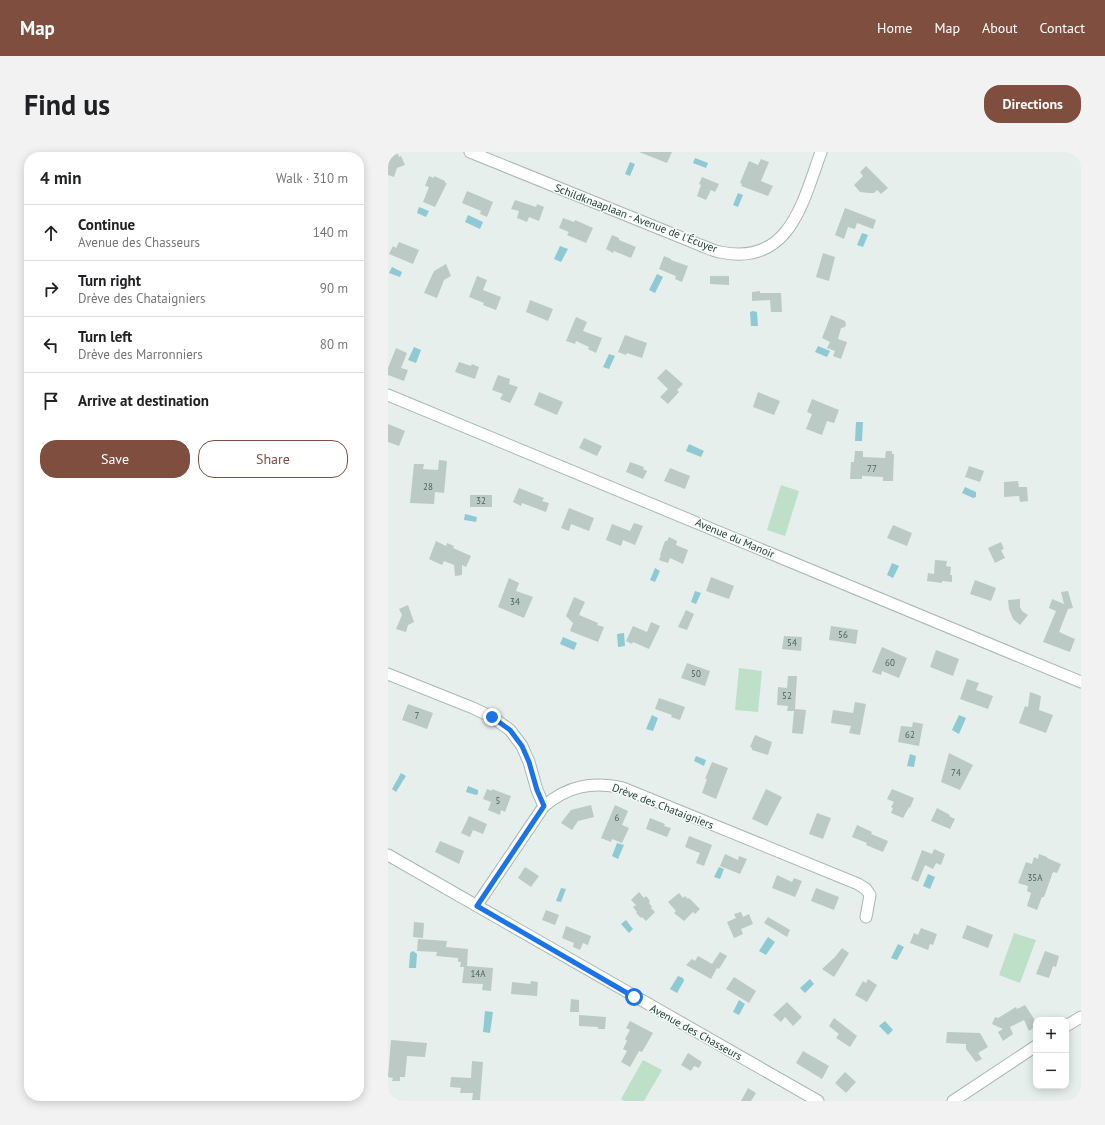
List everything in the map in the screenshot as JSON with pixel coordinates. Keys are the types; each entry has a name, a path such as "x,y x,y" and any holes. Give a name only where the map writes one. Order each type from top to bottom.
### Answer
{"street":[{"name":"Schildknaaplaan - Avenue de l'Écuyer","path":"470,152 700,245 720,252 741,254 757,252 769,246 781,238 791,226 799,213 821,152"},
{"name":"Avenue du Manoir","path":"388,395 1081,682"},
{"path":"388,674 473,708 492,717 510,730 522,746 544,806"},
{"name":"Drève des Chataigniers","path":"477,906 544,806 556,796 571,789 590,785 606,784 623,788 858,884 866,889 870,896 866,917"},
{"name":"Avenue des Chasseurs","path":"388,855 630,995 818,1101"},
{"path":"1069,1024 1081,1017"},
{"path":"953,1101 1033,1048"}],"green space":[{"path":"781,485 799,491 785,536 767,530"},
{"path":"739,668 762,671 758,712 735,710"},
{"path":"1014,933 1036,940 1020,983 999,975"},
{"path":"643,1060 662,1070 644,1101 624,1101 621,1099"}],"water":[{"path":"695,158 708,163 706,168 693,163"},
{"path":"630,162 635,164 630,176 625,174"},
{"path":"738,193 743,195 738,207 733,205"},
{"path":"419,207 429,211 426,217 417,213"},
{"path":"468,215 483,222 480,229 465,222"},
{"path":"862,233 868,235 863,247 857,245"},
{"path":"560,246 568,249 561,262 554,259"},
{"path":"392,267 402,272 400,277 389,273"},
{"path":"657,274 663,277 655,293 649,290"},
{"path":"750,312 757,312 758,326 751,326"},
{"path":"818,346 830,351 827,357 815,352"},
{"path":"414,347 421,350 416,363 408,360"},
{"path":"609,354 615,356 609,369 603,367"},
{"path":"856,422 863,422 862,441 855,441"},
{"path":"689,444 704,451 701,457 686,451"},
{"path":"965,487 976,492 976,497 973,498 962,493"},
{"path":"465,514 477,517 476,522 464,520"},
{"path":"892,563 899,566 893,578 887,575"},
{"path":"655,568 660,571 655,582 650,580"},
{"path":"695,591 701,593 696,604 691,602"},
{"path":"624,633 625,646 618,647 617,634"},
{"path":"563,637 577,643 574,650 560,644"},
{"path":"652,715 658,718 653,731 646,729"},
{"path":"959,715 966,718 959,734 952,730"},
{"path":"910,754 916,756 914,767 907,766"},
{"path":"696,756 706,760 704,766 694,761"},
{"path":"401,773 406,776 396,792 392,789"},
{"path":"468,786 478,790 478,794 476,795 466,792"},
{"path":"617,843 624,845 618,859 612,856"},
{"path":"719,867 724,869 720,879 714,877"},
{"path":"928,874 935,877 930,889 923,886"},
{"path":"561,888 566,889 561,902 556,901"},
{"path":"626,920 633,929 629,933 621,924"},
{"path":"768,937 775,942 766,955 759,951"},
{"path":"898,944 904,947 897,960 891,958"},
{"path":"413,951 417,954 416,968 409,968 410,953"},
{"path":"678,976 683,978 684,981 677,993 670,989"},
{"path":"810,979 814,984 805,993 800,988"},
{"path":"739,1000 745,1004 739,1015 733,1012"},
{"path":"485,1011 493,1012 490,1033 483,1032"},
{"path":"885,1021 893,1030 888,1035 879,1026"}],"building":[{"path":"388,152 397,152 399,157 401,156 405,165 397,168 394,177 388,175"},
{"path":"639,152 672,152 667,163"},
{"path":"761,159 769,162 761,181 773,186 768,196 741,186 742,184 740,183 749,161 758,165"},
{"path":"866,166 888,188 881,194 877,190 874,193 860,192 854,185 863,176 860,172"},
{"path":"429,176 434,178 434,176 447,183 435,207 423,202 429,187 425,186"},
{"path":"702,177 719,184 715,192 711,190 706,200 697,196"},
{"path":"467,191 493,202 487,217 480,214 481,211 462,203"},
{"path":"515,200 536,207 537,204 544,207 539,221 529,217 527,222 517,218 519,211 511,209"},
{"path":"845,208 876,220 873,229 857,223 855,229 848,227 844,239 835,235"},
{"path":"563,218 574,222 575,220 593,228 586,243 567,235 569,232 559,228"},
{"path":"612,235 619,238 619,240 636,247 631,258 614,251 613,253 606,249"},
{"path":"399,242 419,250 413,264 389,254 393,246 396,248"},
{"path":"823,253 835,257 829,281 816,277"},
{"path":"664,256 688,266 682,282 675,279 676,276 659,269"},
{"path":"446,264 451,276 444,280 437,298 424,293 434,271"},
{"path":"477,276 487,280 483,290 501,297 496,310 469,297"},
{"path":"710,276 729,276 729,285 710,284"},
{"path":"760,291 760,293 781,293 782,312 771,312 770,300 752,301 752,292"},
{"path":"530,300 553,309 548,321 526,312"},
{"path":"831,315 845,321 846,324 845,327 841,328 838,339 847,342 841,359 833,356 835,351 827,348 830,342 822,338"},
{"path":"576,317 587,322 583,331 602,338 596,353 588,349 589,347 576,341 575,344 566,341"},
{"path":"625,335 647,343 642,358 627,353 626,355 618,352"},
{"path":"396,348 407,353 401,368 408,370 404,381 388,375 388,368"},
{"path":"459,362 471,366 472,364 479,367 475,379 455,372"},
{"path":"666,369 683,384 677,390 679,392 668,404 660,397 668,389 657,378"},
{"path":"498,375 510,379 509,384 518,387 510,403 500,399 503,394 492,390"},
{"path":"539,392 563,402 557,415 534,405"},
{"path":"758,392 780,401 774,415 753,407"},
{"path":"812,399 839,410 834,423 827,421 822,435 806,429 812,414 807,412"},
{"path":"388,424 405,431 399,446 388,442"},
{"path":"584,438 602,446 597,456 579,448"},
{"path":"855,451 863,451 863,457 885,458 886,451 892,451 892,454 894,454 893,481 883,481 883,477 862,476 862,479 850,479 851,462 854,462"},
{"path":"439,460 447,461 444,493 435,492 434,504 410,503 414,464 424,464 423,469 438,470"},
{"path":"630,462 644,467 643,469 647,471 643,479 626,472"},
{"path":"969,466 984,471 980,482 965,477"},
{"path":"670,468 690,476 685,489 664,481"},
{"path":"1018,481 1019,487 1027,487 1028,501 1020,502 1019,496 1004,497 1004,482"},
{"path":"519,488 544,498 542,501 549,503 546,512 522,503 521,506 513,502"},
{"path":"470,495 492,495 492,507 470,507"},
{"path":"569,508 594,518 589,531 571,524 569,531 561,528"},
{"path":"634,523 643,526 635,545 623,540 621,546 606,540 612,524 630,531"},
{"path":"893,525 912,533 907,546 887,538"},
{"path":"669,537 677,541 676,545 688,550 683,564 670,558 668,563 659,560 665,541 667,541"},
{"path":"436,541 446,546 447,543 454,546 453,548 471,556 466,567 462,565 462,575 455,576 454,565 444,561 442,565 429,559"},
{"path":"1001,542 1004,549 1001,550 1005,558 995,563 988,548"},
{"path":"935,560 947,561 946,566 951,567 950,575 952,575 952,582 942,581 942,583 927,581 928,573 934,574"},
{"path":"711,577 734,586 729,599 706,591"},
{"path":"509,578 519,583 516,591 533,597 524,618 498,607"},
{"path":"975,580 996,588 991,601 970,594"},
{"path":"1068,591 1073,608 1068,609 1059,632 1075,639 1070,652 1043,642 1056,611 1049,608 1052,599 1064,604 1061,592"},
{"path":"574,597 585,602 579,615 598,623 597,625 604,627 598,642 570,631 573,623 566,616"},
{"path":"1020,599 1020,607 1022,611 1028,615 1020,625 1013,619 1009,609 1008,600"},
{"path":"408,605 414,622 408,625 406,632 396,629 402,615 399,609"},
{"path":"686,610 694,614 687,630 678,627"},
{"path":"651,622 660,626 649,649 633,642 632,644 626,641 633,626 647,632"},
{"path":"831,626 858,630 856,644 829,640"},
{"path":"784,636 802,637 801,651 782,649"},
{"path":"882,647 907,658 899,678 882,671 881,675 872,672"},
{"path":"936,650 959,659 953,676 930,667"},
{"path":"687,663 710,671 705,686 681,678"},
{"path":"788,676 797,676 795,709 806,710 803,734 792,733 794,711 787,711 788,706 777,705 778,687 787,688"},
{"path":"967,679 979,683 976,690 993,696 988,709 960,699"},
{"path":"1030,692 1041,696 1039,710 1053,715 1046,733 1019,723 1025,706 1028,707"},
{"path":"659,698 685,707 680,720 671,717 672,715 655,709"},
{"path":"855,702 866,704 860,735 849,733 851,726 831,723 833,710 853,713"},
{"path":"408,704 433,713 427,729 402,720"},
{"path":"913,722 923,724 919,746 898,742 901,726 912,727"},
{"path":"755,735 772,742 768,755 752,750 750,747"},
{"path":"949,753 973,765 960,790 941,782"},
{"path":"712,762 728,768 716,799 702,793 707,779 705,779"},
{"path":"487,789 492,791 492,789 511,796 505,812 501,810 500,815 488,810 491,802 483,799"},
{"path":"766,789 782,797 767,826 752,819"},
{"path":"892,789 914,798 910,808 909,807 903,818 891,813 893,808 891,807 894,802 887,799"},
{"path":"591,805 594,817 578,821 572,830 561,823 571,810"},
{"path":"615,805 628,811 622,825 629,828 622,843 612,839 611,842 601,838"},
{"path":"937,808 955,819 950,829 931,821"},
{"path":"817,813 831,818 823,839 809,834"},
{"path":"469,816 487,824 483,834 473,830 470,837 461,833"},
{"path":"650,818 665,824 664,826 671,828 667,837 646,829"},
{"path":"857,825 872,832 871,834 888,841 883,852 852,837"},
{"path":"689,836 712,845 704,866 696,863 700,853 685,847"},
{"path":"440,841 464,851 459,864 435,852"},
{"path":"934,849 945,854 941,865 936,863 933,869 925,865 918,882 911,879 922,850 932,854"},
{"path":"725,854 738,860 739,856 747,859 740,874 720,866"},
{"path":"1039,854 1061,864 1057,873 1053,872 1044,897 1042,897 1037,910 1027,906 1031,893 1027,891 1028,886 1018,883 1026,862 1032,864 1034,857 1038,859"},
{"path":"525,867 539,876 531,887 518,878"},
{"path":"777,875 792,882 794,878 802,881 795,897 772,888"},
{"path":"816,888 839,897 834,910 811,901"},
{"path":"639,892 644,898 646,896 650,901 649,903 652,907 651,908 655,912 646,921 636,913 637,912 633,907 636,905 631,900"},
{"path":"679,893 683,898 685,896 688,899 689,898 700,909 695,914 693,912 684,921 674,913 676,911 668,902"},
{"path":"546,910 559,915 555,925 542,920"},
{"path":"741,912 743,917 749,914 753,924 741,929 743,934 734,938 727,922 736,918 734,914"},
{"path":"768,917 790,930 787,937 764,923"},
{"path":"414,922 424,923 423,938 413,937"},
{"path":"967,925 993,935 988,948 962,938"},
{"path":"566,926 591,936 588,945 583,943 580,950 573,947 574,943 562,938"},
{"path":"921,928 937,934 933,945 930,944 928,950 910,943 914,933 918,935"},
{"path":"418,939 447,941 446,947 468,949 467,966 493,968 491,991 482,990 483,984 462,983 464,967 460,967 461,962 458,962 458,958 436,956 437,952 417,951"},
{"path":"842,948 849,953 834,977 822,969"},
{"path":"1045,951 1059,956 1056,967 1053,966 1049,978 1036,974"},
{"path":"720,952 727,956 719,969 717,968 711,979 686,965 692,959 695,961 698,956 712,964"},
{"path":"734,977 756,991 749,1003 726,989"},
{"path":"868,979 877,985 867,1002 855,995 863,981 866,983"},
{"path":"531,981 538,982 537,996 511,994 512,982 530,984"},
{"path":"571,999 579,1000 579,1012 570,1012"},
{"path":"787,1002 802,1017 793,1026 785,1017 781,1022 773,1015"},
{"path":"1025,1005 1033,1017 1033,1028 1029,1031 1024,1020 1010,1027 1013,1034 1003,1041 998,1032 1003,1029 992,1024 995,1017 998,1018 1016,1007 1017,1009"},
{"path":"579,1015 606,1017 605,1029 579,1026"},
{"path":"834,1018 857,1036 850,1047 836,1038 839,1034 829,1026"},
{"path":"630,1021 653,1033 642,1052 639,1051 630,1067 621,1062 627,1051 623,1049 627,1041 625,1039 630,1030 626,1028"},
{"path":"947,1032 980,1033 988,1047 978,1053 982,1059 976,1062 966,1049 966,1044 946,1043"},
{"path":"391,1040 427,1043 425,1057 407,1056 405,1077 400,1077 400,1081 392,1081 393,1078 388,1077"},
{"path":"803,1051 829,1066 822,1079 796,1063"},
{"path":"688,1053 702,1062 699,1068 694,1066 691,1071 681,1065"},
{"path":"472,1061 483,1062 480,1100 472,1100 473,1093 460,1093 461,1088 450,1087 451,1077 471,1078"},
{"path":"845,1072 856,1082 846,1093 835,1083"},
{"path":"748,1088 756,1093 751,1101 741,1101"}],"route":[{"path":"492,717 510,730 522,746 544,806 477,906 634,997"}]}
